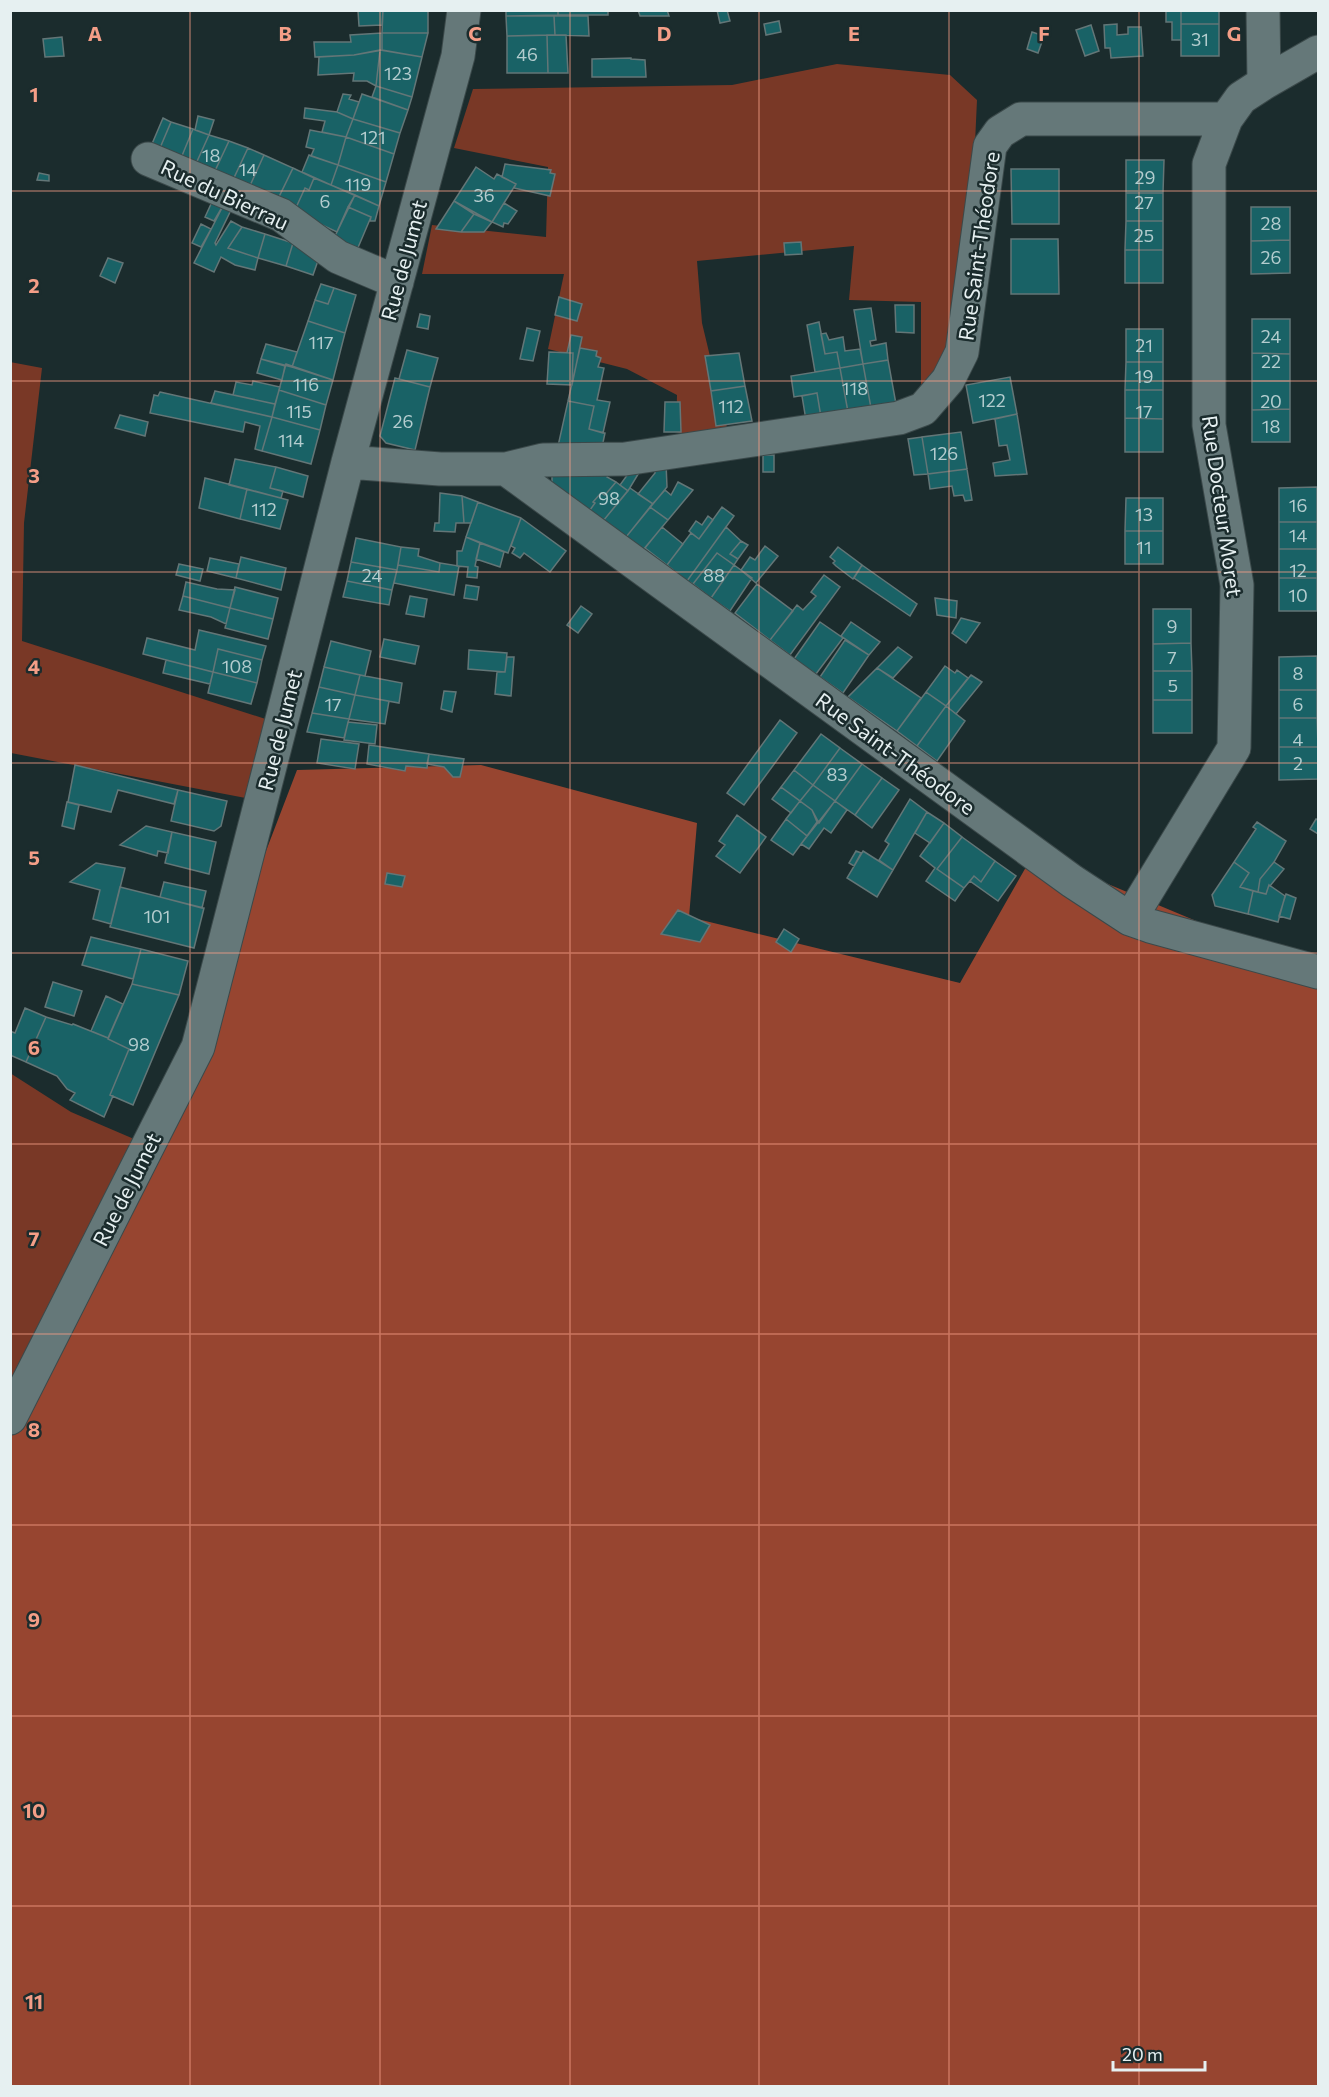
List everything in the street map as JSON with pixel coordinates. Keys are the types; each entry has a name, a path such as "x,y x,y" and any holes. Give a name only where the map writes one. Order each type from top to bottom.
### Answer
{"street":[{"name":"Rue de Jumet","path":"10,1418 198,1047 348,462 458,56 464,10"},
{"path":"1263,10 1264,83"},
{"name":"Rue Docteur Moret","path":"1130,919 1234,748 1237,585 1209,425 1209,164 1226,119 1241,98 1318,52"},
{"name":"Rue Saint-Théodore","path":"348,462 440,469 506,468 543,460 625,459 898,418 923,409 948,380 962,352 990,146 1000,132 1022,119 1226,119"},
{"name":"Rue du Bierrau","path":"148,159 281,215 338,257 397,282"},
{"name":"Rue Saint-Théodore","path":"506,468 1043,860 1130,919 1318,972"}],"shaded area":[{"path":"837,64 950,75 977,100 967,316 921,394 921,302 849,300 854,246 697,261 702,323 731,444 676,432 677,395 627,369 548,349 564,274 422,274 432,225 546,237 548,167 454,148 473,89 732,85"},
{"path":"10,362 42,368 24,523 22,641 281,724 261,801 11,753"},
{"path":"481,765 697,823 689,917 960,983 1034,853 1318,972 1318,2086 11,2086 10,1431 174,1091 297,770"},
{"path":"10,1073 71,1112 148,1145 10,1407"}],"building":[{"path":"383,10 428,10 428,33 382,33"},
{"path":"383,10 382,25 359,26 358,11"},
{"path":"506,10 558,10 558,15 506,16"},
{"path":"558,10 608,10 608,15 558,15"},
{"path":"638,10 667,10 669,16 640,16"},
{"path":"717,10 727,10 730,21 720,23"},
{"path":"1166,10 1181,10 1181,40 1172,40 1172,22 1166,22"},
{"path":"1181,10 1219,10 1219,24 1181,24"},
{"path":"506,16 554,16 555,35 507,36"},
{"path":"554,16 588,16 589,36 555,35"},
{"path":"779,21 781,32 766,35 764,24"},
{"path":"1117,24 1117,35 1128,34 1128,27 1141,27 1143,56 1111,58 1110,48 1105,48 1104,25"},
{"path":"1181,24 1219,24 1219,56 1181,56"},
{"path":"1091,25 1099,51 1085,56 1076,30"},
{"path":"1032,32 1044,36 1038,53 1027,49"},
{"path":"382,33 428,33 422,57 382,50"},
{"path":"382,33 382,50 354,55 315,57 314,42 351,42 350,35"},
{"path":"547,35 548,73 507,73 507,36"},
{"path":"547,35 566,35 568,73 548,73"},
{"path":"62,37 64,56 45,57 43,39"},
{"path":"380,50 422,57 412,97 376,86"},
{"path":"380,50 376,86 367,81 353,81 354,73 318,75 319,57 354,55"},
{"path":"592,59 645,60 646,77 592,77"},
{"path":"376,86 412,97 408,110 372,97"},
{"path":"343,94 351,95 349,99 359,102 353,119 337,112"},
{"path":"362,94 408,110 400,133 353,119"},
{"path":"305,108 337,112 353,119 346,137 322,132 325,121 304,118"},
{"path":"198,116 214,120 209,135 195,130"},
{"path":"163,118 171,122 157,155 149,151"},
{"path":"353,119 400,133 394,154 346,137"},
{"path":"171,122 193,129 179,163 157,155"},
{"path":"193,129 209,135 194,168 179,163"},
{"path":"310,130 346,137 338,165 311,156 314,149 306,147"},
{"path":"209,135 229,141 213,175 194,168"},
{"path":"346,137 394,154 386,182 338,165"},
{"path":"229,141 248,148 232,182 213,175"},
{"path":"248,148 264,155 248,190 232,182"},
{"path":"264,155 293,168 276,203 248,190"},
{"path":"309,155 338,165 331,185 302,172"},
{"path":"1126,160 1164,160 1163,193 1126,193"},
{"path":"505,164 551,170 550,173 555,174 550,196 514,188 516,184 502,177"},
{"path":"338,165 386,182 379,206 331,185"},
{"path":"476,167 494,179 497,174 516,184 492,222 454,201"},
{"path":"293,168 314,178 309,190 305,188 294,212 276,203"},
{"path":"1011,169 1059,169 1059,224 1012,224"},
{"path":"39,173 49,175 49,181 37,180"},
{"path":"314,178 355,195 337,232 294,212 305,188 309,190"},
{"path":"217,191 224,204 214,221 205,217"},
{"path":"1126,193 1163,193 1163,221 1126,221"},
{"path":"355,195 379,206 375,221 370,221 371,217 348,207"},
{"path":"454,201 474,214 461,232 436,229"},
{"path":"504,203 517,211 508,224 504,223 503,227 492,222"},
{"path":"224,204 232,208 215,243 216,245 231,221 242,227 228,248 258,258 255,270 235,265 221,257 214,272 194,263"},
{"path":"348,207 371,217 354,257 332,243"},
{"path":"1251,207 1290,207 1290,240 1251,241"},
{"path":"474,214 492,222 484,232 461,232"},
{"path":"1126,221 1163,221 1163,250 1125,250"},
{"path":"201,224 211,229 201,247 192,243"},
{"path":"242,227 265,234 258,258 228,248"},
{"path":"265,234 293,243 286,266 258,258"},
{"path":"1011,239 1058,239 1059,294 1011,294"},
{"path":"1290,240 1290,273 1251,274 1251,241"},
{"path":"801,242 802,254 785,255 784,243"},
{"path":"293,243 321,252 313,275 286,266"},
{"path":"1125,250 1163,250 1163,283 1125,283"},
{"path":"108,258 123,263 115,283 100,276"},
{"path":"321,284 334,288 328,304 315,300"},
{"path":"334,288 356,295 345,333 308,321 315,300 328,304"},
{"path":"559,297 582,304 577,321 555,315"},
{"path":"895,305 914,305 914,333 896,332"},
{"path":"871,308 876,340 870,341 871,346 886,343 888,360 863,364 854,310"},
{"path":"420,314 430,316 428,329 417,327"},
{"path":"1252,319 1290,319 1290,354 1252,353"},
{"path":"308,321 345,333 333,380 292,367"},
{"path":"819,322 825,354 837,352 840,368 815,372 807,325"},
{"path":"527,328 540,331 533,361 520,359"},
{"path":"1126,329 1163,329 1163,362 1126,362"},
{"path":"826,333 829,340 843,337 845,351 860,349 863,364 840,368 837,352 825,354 821,334"},
{"path":"571,335 582,337 572,385 573,353 567,353"},
{"path":"266,344 297,352 292,367 261,359"},
{"path":"580,348 597,351 596,356 601,358 598,367 604,368 597,400 610,402 603,433 589,429 594,406 568,401"},
{"path":"407,350 438,358 430,387 399,379"},
{"path":"549,352 573,353 572,385 547,384"},
{"path":"739,353 745,386 711,391 705,356"},
{"path":"1252,353 1290,354 1290,381 1252,381"},
{"path":"261,359 285,366 282,380 257,373"},
{"path":"888,360 896,404 871,408 863,364"},
{"path":"1126,362 1163,362 1163,390 1125,390"},
{"path":"286,364 333,380 326,405 279,390"},
{"path":"863,364 871,408 848,412 840,368"},
{"path":"840,368 848,412 821,417 817,393 794,397 791,376"},
{"path":"1010,377 1017,414 973,423 966,385"},
{"path":"395,378 430,387 415,450 386,443 380,436"},
{"path":"253,381 280,387 275,404 233,395 236,382 252,385"},
{"path":"1252,381 1290,381 1290,409 1252,410"},
{"path":"745,386 752,421 716,426 711,391"},
{"path":"279,390 326,405 320,430 272,417"},
{"path":"1125,390 1163,390 1163,419 1125,418"},
{"path":"215,391 275,404 272,417 211,403"},
{"path":"160,392 272,417 262,451 255,449 260,426 245,422 243,432 150,413 154,395 158,396"},
{"path":"817,393 821,417 806,420 802,396"},
{"path":"568,401 594,406 589,429 605,433 601,452 558,446"},
{"path":"665,402 680,402 681,432 664,432"},
{"path":"1290,409 1290,442 1252,442 1252,410"},
{"path":"1017,414 1027,474 995,476 993,463 1010,460 1007,445 999,446 995,419"},
{"path":"120,415 148,422 145,436 115,428"},
{"path":"272,417 320,430 311,464 262,451"},
{"path":"1125,418 1163,419 1163,452 1125,452"},
{"path":"961,432 967,469 928,474 922,437"},
{"path":"922,437 928,474 914,475 908,439"},
{"path":"763,455 774,455 774,472 763,472"},
{"path":"235,459 276,467 270,488 283,491 281,498 229,485"},
{"path":"666,463 667,487 653,504 638,494 655,473 655,465"},
{"path":"643,466 628,491 620,485 633,467"},
{"path":"276,467 308,476 303,497 270,488"},
{"path":"967,469 972,500 965,501 963,495 954,496 952,486 930,489 928,474"},
{"path":"552,470 611,470 607,477 616,482 605,495 601,493 593,502 595,503 590,510 552,483"},
{"path":"205,478 247,489 240,519 199,508"},
{"path":"616,482 628,491 603,521 590,510 595,503 593,502 601,493 605,495"},
{"path":"678,482 693,490 668,520 650,507 665,490 671,495"},
{"path":"1317,487 1317,522 1279,522 1279,488"},
{"path":"630,488 653,504 626,537 603,521"},
{"path":"247,489 288,500 280,529 240,519"},
{"path":"440,493 462,496 464,523 456,523 455,532 434,531 435,523 439,523"},
{"path":"462,496 478,502 471,523 464,523"},
{"path":"1126,498 1163,498 1163,531 1125,531"},
{"path":"478,502 521,518 508,553 466,537"},
{"path":"650,507 668,520 643,550 626,537"},
{"path":"722,507 734,516 687,581 667,565 691,533 699,539"},
{"path":"708,516 713,520 699,539 689,531 696,521 702,525"},
{"path":"521,518 566,551 550,572 524,553 520,558 512,553 515,548 511,546"},
{"path":"1279,522 1317,522 1317,549 1279,549"},
{"path":"662,527 683,544 667,565 645,548"},
{"path":"726,527 741,541 730,554 738,559 734,565 717,553 693,584 687,581"},
{"path":"1125,531 1163,531 1163,564 1125,564"},
{"path":"466,537 480,543 475,566 478,567 477,578 467,577 468,567 457,566 457,551 462,551"},
{"path":"356,538 401,547 397,570 351,562"},
{"path":"741,541 748,545 738,559 730,554"},
{"path":"480,543 504,552 500,567 476,559"},
{"path":"765,546 778,556 756,583 741,570 750,557 755,560"},
{"path":"401,547 419,549 418,556 440,563 439,572 398,565"},
{"path":"838,547 862,565 853,579 836,566 833,563 835,561 830,557"},
{"path":"1279,549 1317,549 1317,578 1279,578"},
{"path":"717,553 734,565 711,598 693,584"},
{"path":"241,557 286,568 281,590 236,578"},
{"path":"210,558 239,564 236,578 207,571"},
{"path":"351,562 397,570 392,590 347,581"},
{"path":"440,563 459,566 454,595 394,583 398,565 439,572"},
{"path":"179,564 203,569 200,581 176,575"},
{"path":"734,565 752,578 730,611 711,598"},
{"path":"862,565 917,604 910,616 854,578"},
{"path":"824,575 840,587 790,655 770,640 797,605 803,610 816,596 811,592"},
{"path":"1279,578 1317,578 1317,611 1279,611"},
{"path":"347,581 392,590 389,605 343,597"},
{"path":"186,582 217,589 235,590 230,608 183,596"},
{"path":"757,584 793,611 770,640 735,613"},
{"path":"466,585 479,587 477,600 464,598"},
{"path":"235,587 278,598 273,619 230,608"},
{"path":"183,596 230,608 226,624 211,617 179,610"},
{"path":"410,596 427,599 424,617 406,614"},
{"path":"935,598 957,601 956,618 937,615"},
{"path":"581,606 592,614 578,633 567,625"},
{"path":"230,608 273,619 268,639 225,628"},
{"path":"1153,609 1191,609 1191,643 1153,644"},
{"path":"961,618 980,623 966,643 952,633"},
{"path":"820,622 843,638 816,674 794,659"},
{"path":"851,622 880,642 869,655 841,636"},
{"path":"199,630 266,646 262,660 218,649 213,672 143,654 147,638 195,650"},
{"path":"384,639 419,646 415,664 380,657"},
{"path":"845,640 869,655 843,693 820,677"},
{"path":"331,641 371,651 365,676 324,667"},
{"path":"1191,643 1192,671 1153,671 1153,644"},
{"path":"898,647 912,657 893,678 877,668"},
{"path":"218,649 262,660 257,683 213,672"},
{"path":"469,650 507,653 505,672 468,669"},
{"path":"1317,656 1317,690 1279,690 1279,657"},
{"path":"507,657 514,657 511,696 495,694 497,672 505,672"},
{"path":"166,660 213,672 210,684 163,673"},
{"path":"945,666 955,673 957,670 968,678 946,706 926,692"},
{"path":"324,667 360,675 355,695 319,687"},
{"path":"877,668 921,698 897,731 848,697"},
{"path":"1153,671 1192,671 1192,700 1153,700"},
{"path":"213,672 257,683 251,704 208,693"},
{"path":"360,675 402,683 399,703 355,695"},
{"path":"971,675 982,682 956,714 946,706"},
{"path":"319,687 355,695 349,719 312,713"},
{"path":"1279,690 1317,690 1317,718 1279,718"},
{"path":"444,691 456,692 452,712 441,709"},
{"path":"926,692 946,706 917,746 897,731"},
{"path":"355,695 389,701 385,724 349,719"},
{"path":"1153,700 1192,700 1192,733 1153,733"},
{"path":"946,706 965,721 937,761 917,746"},
{"path":"312,713 349,719 344,738 307,732"},
{"path":"1279,718 1317,718 1318,747 1279,747"},
{"path":"780,720 797,733 744,805 727,793"},
{"path":"348,722 377,725 375,744 344,740"},
{"path":"821,734 840,748 813,785 794,770"},
{"path":"321,739 359,744 355,769 317,763"},
{"path":"369,745 429,754 427,768 406,766 405,771 367,764"},
{"path":"1279,747 1318,747 1318,779 1279,780"},
{"path":"840,748 862,764 835,801 813,785"},
{"path":"429,754 464,759 460,777 453,777 444,767 427,764"},
{"path":"862,764 882,778 855,815 835,801"},
{"path":"75,765 178,790 174,804 118,790 111,812 68,802"},
{"path":"794,770 813,785 800,801 781,787"},
{"path":"882,778 899,790 872,828 855,815"},
{"path":"813,785 835,801 819,823 812,810 800,801"},
{"path":"781,787 800,801 791,813 772,799"},
{"path":"178,790 227,801 221,826 214,831 171,821"},
{"path":"910,799 927,812 893,870 879,860 889,844 885,841"},
{"path":"800,801 812,810 817,822 807,836 786,819"},
{"path":"835,801 847,810 831,833 824,828 809,849 801,844"},
{"path":"67,802 79,805 74,829 62,826"},
{"path":"927,812 944,823 930,843 915,833"},
{"path":"737,815 766,837 740,873 716,856 725,845 719,841"},
{"path":"786,819 807,836 793,855 771,840"},
{"path":"1316,819 1318,820 1318,834 1310,829"},
{"path":"1257,822 1286,841 1274,862 1260,879 1258,892 1240,887 1249,873 1234,862 1256,829 1253,827"},
{"path":"944,823 962,837 937,869 964,888 955,901 926,881 935,868 920,856"},
{"path":"146,826 172,832 168,853 158,851 157,856 120,845"},
{"path":"172,832 216,842 209,874 165,863"},
{"path":"962,837 995,861 981,882 974,876 964,888 937,869"},
{"path":"856,851 861,853 854,866 849,863"},
{"path":"863,851 893,870 877,897 847,878"},
{"path":"995,861 1016,876 998,901 970,881 974,876 981,882"},
{"path":"1234,862 1249,873 1240,887 1253,891 1248,914 1215,906 1212,895"},
{"path":"1274,862 1284,869 1269,885 1266,894 1258,892 1260,879"},
{"path":"96,863 125,868 111,924 93,919 100,890 70,882"},
{"path":"387,873 405,876 402,887 385,884"},
{"path":"164,882 206,891 202,908 160,897"},
{"path":"1269,885 1285,896 1278,922 1248,914 1253,891 1266,894"},
{"path":"120,887 204,908 194,948 110,927"},
{"path":"1286,894 1296,898 1290,919 1279,916"},
{"path":"678,910 710,925 700,942 661,934"},
{"path":"784,929 799,939 791,952 776,942"},
{"path":"91,937 141,949 133,979 82,965"},
{"path":"141,949 188,961 179,995 132,984"},
{"path":"53,982 82,991 74,1016 45,1007"},
{"path":"132,984 179,995 133,1105 110,1095 129,1049 108,1039"},
{"path":"106,996 123,1004 108,1038 91,1031"},
{"path":"25,1008 46,1017 26,1062 10,1055 10,1031 15,1033"},
{"path":"46,1017 73,1024 129,1049 110,1095 113,1096 104,1117 70,1100 75,1093 67,1089 57,1076 26,1062"}]}
